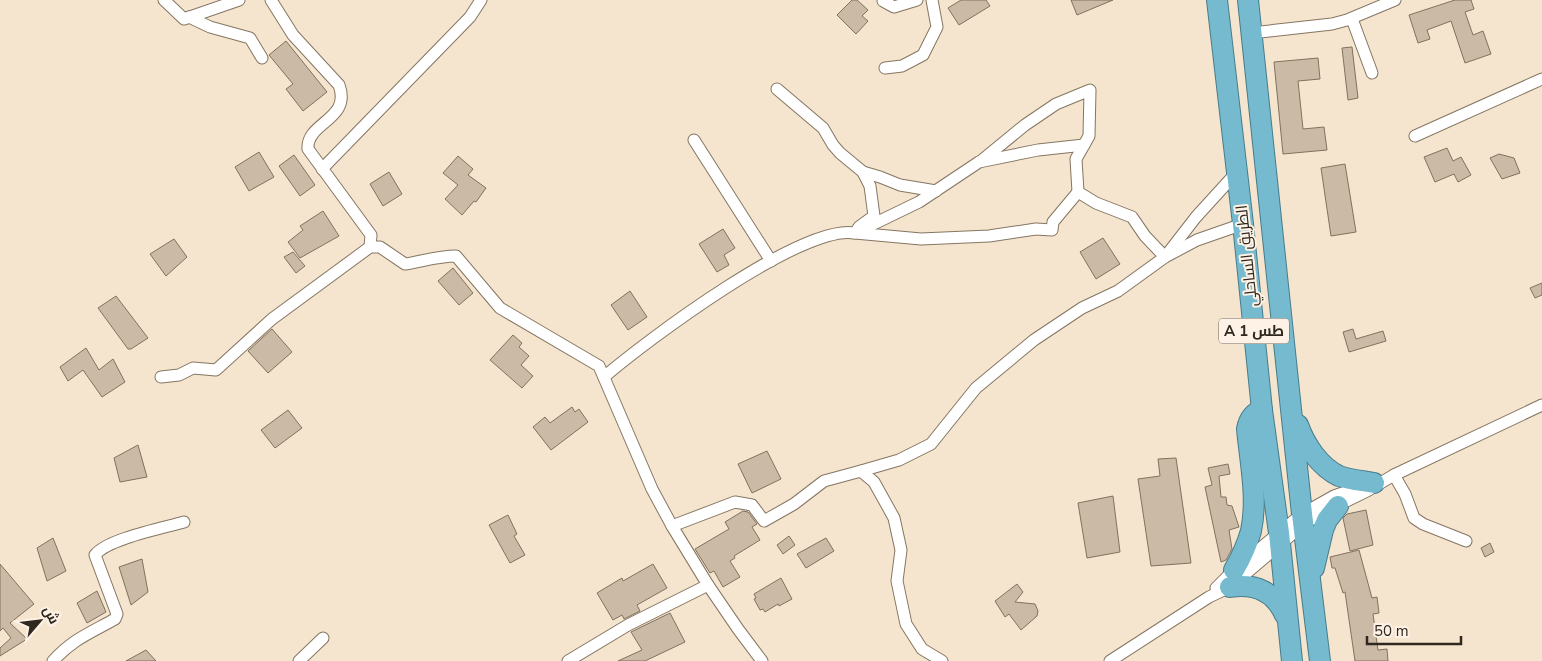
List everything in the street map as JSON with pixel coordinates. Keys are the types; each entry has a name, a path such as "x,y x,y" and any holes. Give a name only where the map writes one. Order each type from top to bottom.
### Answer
{"highway":[{"name":"الطريق الساحلي","path":"1217,0 1262,410 1279,539 1292,661"},
{"name":"الطريق الساحلي","path":"1248,0 1303,519 1320,661"},
{"path":"1291,404 1305,441 1320,462 1330,470 1340,476 1385,479"},
{"path":"1262,410 1251,416 1248,422 1247,429 1254,500 1253,515 1247,544 1232,579 1269,594 1280,604 1286,618"},
{"path":"1310,580 1323,530 1327,520 1338,506"}],"street":[{"path":"164,0 184,20 239,0"},
{"path":"271,0 293,35 338,85 342,94 341,106 313,134 308,143 308,149 371,235 370,247"},
{"path":"322,169 470,17 481,0"},
{"path":"884,0 894,8 917,0"},
{"path":"885,68 902,66 923,55 937,28 932,0"},
{"path":"1251,33 1332,24 1352,18 1395,0"},
{"path":"189,18 250,38 262,58"},
{"path":"1352,18 1372,74"},
{"path":"1415,136 1542,79"},
{"path":"777,89 823,128 840,153 864,172 900,185 936,191"},
{"path":"604,377 734,282 771,261 823,236 846,231 855,233 921,238 989,236 1036,229 1052,230 1053,222 1078,192 1076,159 1089,136 1090,90 1056,104 1025,125 979,162 919,202 855,233"},
{"path":"694,140 771,261"},
{"path":"979,162 1038,150 1084,145"},
{"path":"855,233 859,227 874,216 870,186 864,172"},
{"path":"1165,257 1196,217 1237,172"},
{"path":"1078,192 1096,204 1132,217 1145,236 1165,257"},
{"path":"672,526 734,502 752,505 764,521 794,504 824,481 899,460 931,444 976,388 1034,340 1082,308 1118,290 1165,257 1197,240 1243,224"},
{"path":"160,377 179,375 193,368 216,370 272,319 370,247 380,247 406,264 430,260 440,256 456,256 500,308 599,366 652,489 672,526 708,585 738,630 762,661"},
{"path":"1303,519 1338,506 1385,479 1542,405"},
{"path":"861,471 874,482 894,518 901,550 897,581 906,624 922,649 942,661"},
{"path":"1110,661 1125,657 1209,597 1303,519 1334,496 1385,479"},
{"path":"1385,479 1405,494 1414,518 1423,524 1466,541"},
{"path":"54,661 71,643 115,619 117,614 95,555 99,550 128,538 184,522"},
{"path":"1209,597 1279,539"},
{"path":"568,661 628,625 708,585"},
{"path":"299,661 323,638"}],"building":[{"path":"852,0 857,0 868,10 862,16 868,21 856,34 837,15"},
{"path":"961,0 986,0 990,6 959,25 948,8"},
{"path":"1071,0 1113,0 1077,15"},
{"path":"1455,0 1471,0 1474,9 1465,12 1473,35 1483,31 1491,54 1465,63 1451,21 1427,30 1430,39 1418,43 1409,15"},
{"path":"286,41 327,92 303,111 286,89 293,84 269,55"},
{"path":"1352,47 1358,98 1348,100 1342,48"},
{"path":"1318,58 1320,79 1298,81 1303,129 1324,127 1327,150 1283,154 1274,62"},
{"path":"1447,148 1453,161 1461,157 1471,175 1458,182 1454,174 1435,182 1424,157"},
{"path":"259,152 274,177 249,191 235,167"},
{"path":"1499,154 1514,158 1520,173 1502,179 1490,158"},
{"path":"294,155 315,185 300,196 279,166"},
{"path":"458,156 473,169 468,175 486,188 476,202 474,201 462,215 445,199 458,185 443,173"},
{"path":"1345,164 1356,232 1331,236 1321,168"},
{"path":"389,172 402,194 383,206 370,184"},
{"path":"323,211 339,236 300,258 288,242 303,230 300,226"},
{"path":"723,229 735,248 724,255 729,265 717,272 699,244"},
{"path":"1103,238 1120,264 1096,279 1080,252"},
{"path":"174,239 187,257 166,276 150,254"},
{"path":"293,252 305,266 296,273 284,257"},
{"path":"453,268 473,293 459,305 438,281"},
{"path":"1542,283 1542,295 1535,298 1530,288"},
{"path":"630,291 647,317 628,330 611,305"},
{"path":"116,296 148,338 131,349 128,349 98,308"},
{"path":"272,329 292,352 268,373 248,351"},
{"path":"1353,329 1356,339 1383,331 1386,341 1349,352 1343,332"},
{"path":"513,335 522,343 519,347 529,356 521,365 533,376 522,388 490,360"},
{"path":"86,348 99,370 113,359 125,382 102,397 83,370 68,381 60,367"},
{"path":"572,407 575,412 579,409 588,422 551,450 533,427 545,417 550,423"},
{"path":"288,410 302,428 275,448 261,430"},
{"path":"138,445 147,477 120,482 114,458"},
{"path":"767,451 781,479 752,493 738,464"},
{"path":"1176,458 1191,563 1151,566 1138,479 1160,476 1158,459"},
{"path":"1228,464 1230,474 1219,476 1221,497 1226,497 1227,505 1232,506 1239,527 1229,530 1232,549 1226,560 1221,562 1205,487 1212,485 1208,468"},
{"path":"1113,496 1120,552 1087,558 1078,503"},
{"path":"1366,510 1373,545 1350,551 1343,518 1347,514"},
{"path":"743,511 748,512 757,524 752,527 760,540 734,556 735,558 730,561 740,577 723,587 714,571 710,573 695,549 729,529 725,522"},
{"path":"508,515 517,534 514,536 525,555 510,563 489,525"},
{"path":"789,536 795,545 783,554 777,545"},
{"path":"53,538 66,571 47,581 37,548"},
{"path":"826,538 834,551 806,568 797,554"},
{"path":"1490,543 1494,552 1485,557 1481,548"},
{"path":"1359,550 1372,598 1377,597 1379,613 1373,614 1378,650 1387,649 1388,661 1355,661 1345,592 1343,593 1335,568 1332,568 1330,557"},
{"path":"142,559 148,592 131,605 119,567"},
{"path":"0,564 34,604 10,623 27,639 0,656 0,648 11,638 3,628 0,631"},
{"path":"653,564 667,588 637,605 640,611 624,619 622,615 613,620 597,593 622,578 623,581"},
{"path":"781,578 792,599 779,606 778,604 765,612 763,609 760,610 754,599 756,598 754,594"},
{"path":"1017,584 1023,592 1015,602 1035,604 1038,611 1037,616 1021,630 1009,614 1005,617 995,601"},
{"path":"97,591 106,612 87,623 77,603"},
{"path":"670,613 685,642 645,661 618,661 642,650 631,632"},
{"path":"146,650 156,661 126,661"}]}
